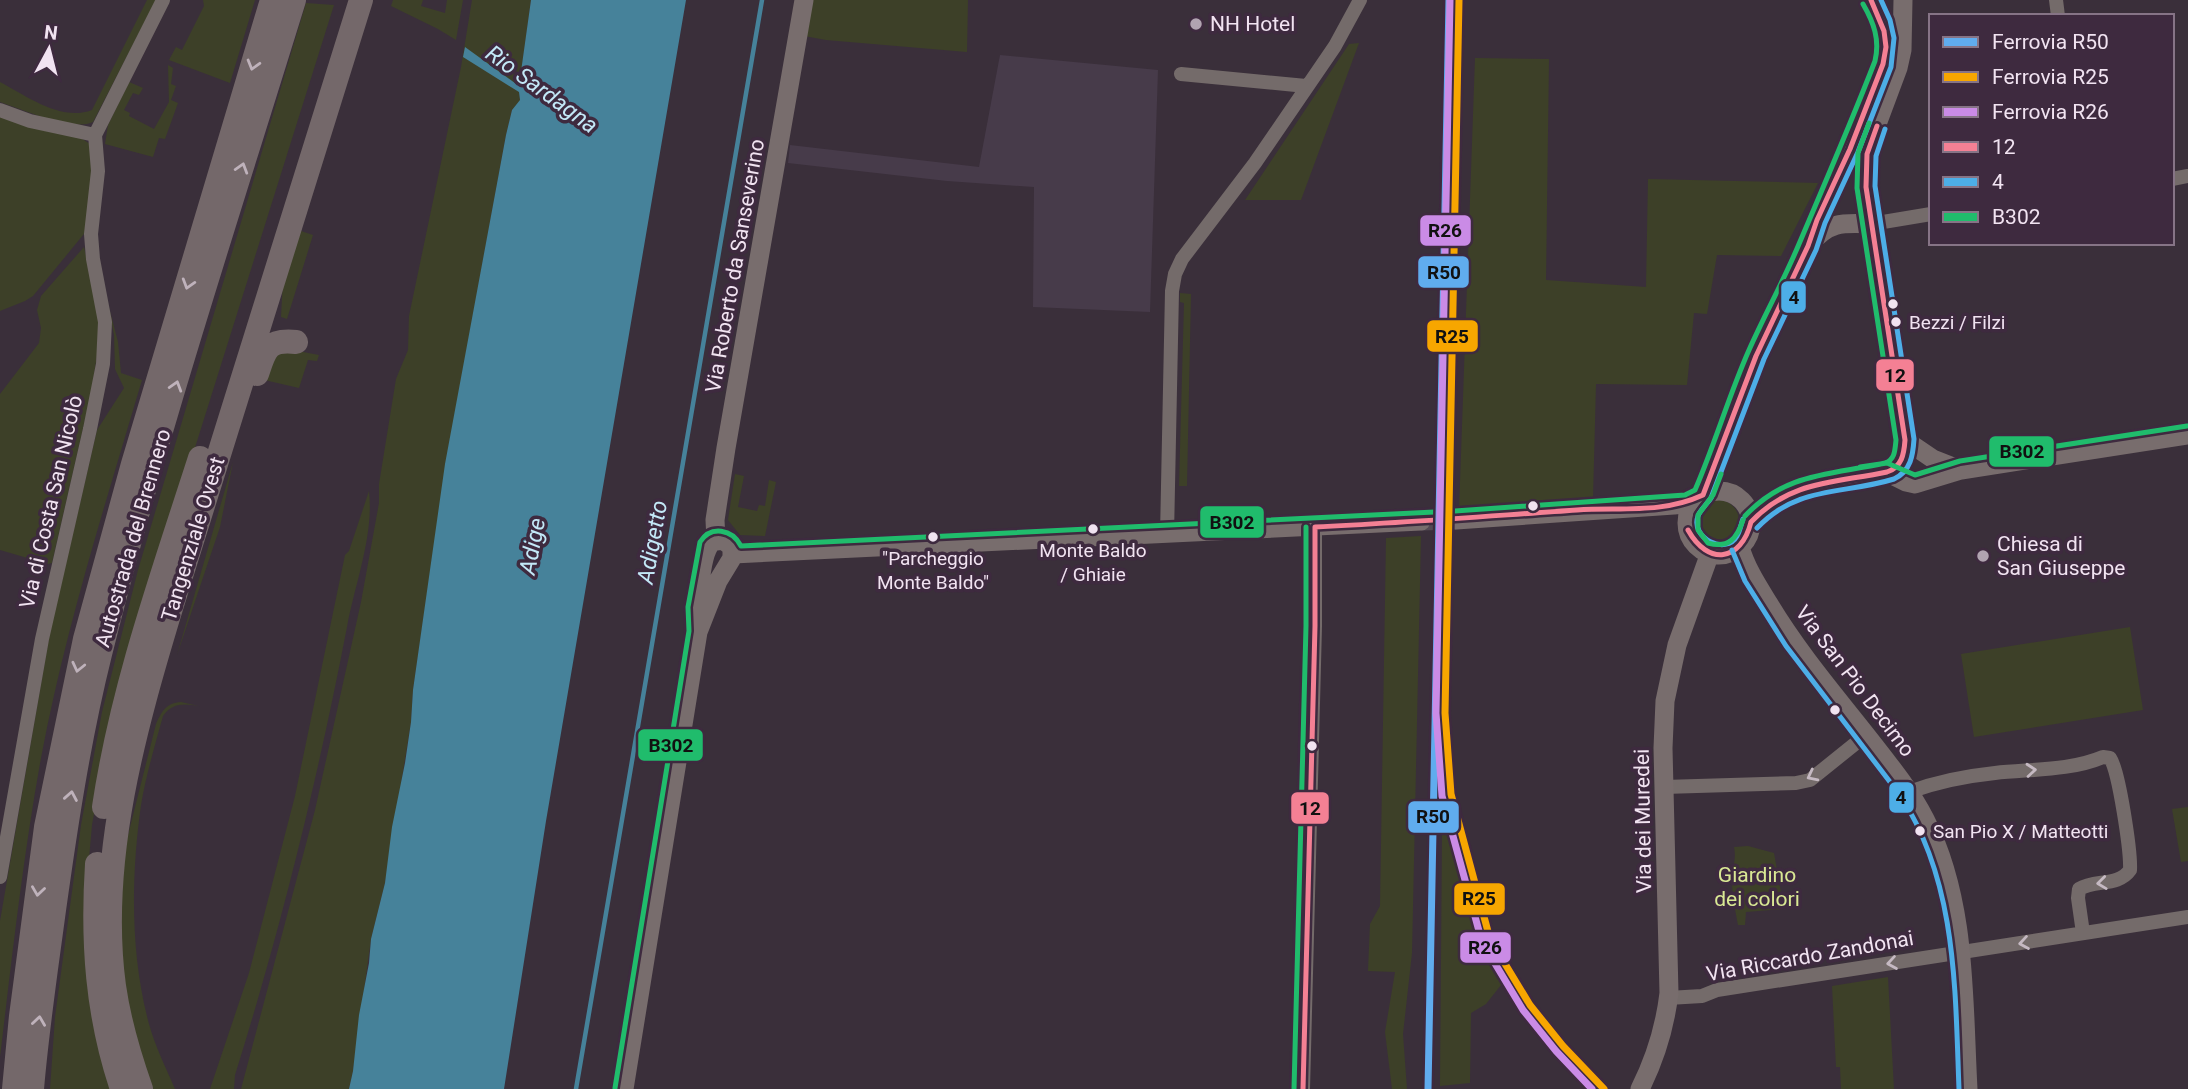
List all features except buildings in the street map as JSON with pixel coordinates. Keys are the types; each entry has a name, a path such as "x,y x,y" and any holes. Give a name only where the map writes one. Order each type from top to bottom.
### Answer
{"highway":[{"name":"Autostrada del Brennero","path":"15,1089 21,1016 46,827 85,639 133,464 272,0"},
{"name":"Autostrada del Brennero","path":"32,1089 64,839 80,744 100,656 149,474 294,0"},
{"name":"Tangenziale Ovest","path":"141,1089 128,1051 114,987 111,924 114,848 120,807 145,693 351,5"},
{"name":"Tangenziale Ovest","path":"122,1089 100,1003 94,940 98,840 111,763 128,689 153,604 351,5"},
{"path":"212,476 231,452 266,350 279,342 296,342"}],"street":[{"path":"0,110 30,121 95,135 163,0"},
{"name":"Via Roberto da Sanseverino","path":"624,1089 698,632 697,608 711,547 804,0"},
{"path":"1167,535 1175,274 1186,253 1255,163 1335,46 1360,0"},
{"path":"1688,530 1688,515 1702,496 1756,356 1850,149 1885,58 1884,28 1873,0 1892,0"},
{"path":"1751,522 1764,506 1789,492 1811,485 1886,472 1896,468 1903,459 1905,440 1871,223 1866,172 1867,154 1902,50 1903,0"},
{"path":"1181,74 1306,86"},
{"name":"Via di Costa San Nicolò","path":"0,877 42,639 103,364 105,322 91,234 98,172 95,135"},
{"path":"1808,246 1819,233 1832,225 1929,215"},
{"path":"1886,472 1915,484 1961,470 2188,435"},
{"path":"1905,440 1933,459 1961,470"},
{"path":"1456,520 1674,505 1717,491 1734,494 1746,506 1751,522 1750,531 1741,547 1722,555 1710,553 1696,544 1682,525 1634,509"},
{"path":"711,547 727,541 732,547 732,558 1421,522"},
{"path":"1303,1089 1315,653 1315,527"},
{"name":"Via San Pio Decimo","path":"1741,547 1752,576 1782,626 1909,793 1924,817 1943,862 1954,902 1968,1089"},
{"name":"Via dei Muredei","path":"1640,1089 1657,1051 1668,998 1663,748 1665,701 1681,634 1710,553"},
{"name":"Via Roberto da Sanseverino","path":"698,632 718,581 732,558"},
{"path":"1664,787 1796,783 1810,780 1866,735"},
{"path":"1909,793 1926,786 1993,773 2045,769 2103,757 2112,761 2122,803 2130,870 2116,881 2088,884 2079,889 2083,933"},
{"name":"Via Riccardo Zandonai","path":"1668,998 1702,996 1717,990 2188,917"}],"shaded area":[{"path":"1000,55 1158,70 1150,312 1033,307 1034,187 947,181 788,163 790,145 979,167"}],"green space":[{"path":"147,0 156,0 93,122 60,122 0,102 0,82 56,110 80,113 92,110"},
{"path":"203,0 255,0 230,83 169,60 176,47 182,50 204,6"},
{"path":"393,0 423,0 421,6 445,13 447,0 463,0 456,40 391,6"},
{"path":"472,0 531,0 519,89 520,101 512,110 506,135 447,457 413,690 411,722 385,883 371,939 353,1071 349,1089 241,1089 315,810 361,602 379,503 379,484 396,379 408,350 409,316 461,67"},
{"path":"811,0 968,0 967,52 804,36"},
{"path":"306,3 334,5 193,454 107,740 92,825 87,881 114,1089 50,1089 55,1017 81,825 102,712 138,570"},
{"path":"1359,43 1301,200 1245,200 1349,44"},
{"path":"1475,58 1549,59 1546,280 1646,287 1648,179 1818,183 1781,256 1717,255 1707,314 1694,313 1687,385 1596,384 1593,498 1513,503 1513,506 1459,511"},
{"path":"168,65 173,68 171,84 176,86 171,100 178,103 165,139 159,138 153,157 105,144 108,125 129,82 143,88 139,95 133,93 124,110 130,113 129,116 154,129 169,102"},
{"path":"0,116 81,138 90,144 94,153 88,229 33,296 0,311"},
{"path":"298,230 313,235 287,319 281,317 283,279"},
{"path":"84,247 100,314 100,336 91,394 52,563 48,564 0,550 0,394 39,343 41,328 37,310 41,296"},
{"path":"1180,293 1191,294 1187,486 1179,486 1184,303 1180,302"},
{"path":"107,300 118,342 121,373 142,380 87,568 51,710 29,832 0,1057 0,921 50,632 97,430 124,388 115,369 114,335"},
{"path":"298,351 319,355 317,361 308,360 299,388 260,379 271,355"},
{"path":"233,462 220,527 177,655"},
{"path":"735,474 744,476 738,507 757,511 759,505 765,506 769,480 776,482 765,536 740,535 728,520"},
{"path":"369,491 369,525 363,559 311,796 283,908 235,1075 234,1089 210,1089 249,973 295,796 345,555 349,551"},
{"path":"1718,500 1733,506 1739,521 1733,536 1718,542 1703,536 1697,521 1703,506"},
{"path":"1421,536 1412,953 1403,1034 1407,1089 1392,1089 1385,1032 1395,972 1368,971 1370,924 1380,906 1386,538"},
{"path":"2130,627 2143,710 1974,737 1961,654"},
{"path":"181,702 203,707 176,706 163,716 145,783 135,859 134,915 138,970 151,1032 175,1089 148,1089 125,1002 119,922 121,863 156,724 165,708"},
{"path":"2188,807 2188,861 2181,862 2172,809"},
{"path":"1448,828 1473,904 1505,980 1486,1004 1471,1013 1470,1083 1440,1086 1442,833"},
{"name":"Giardino dei colori","path":"1748,846 1774,853 1784,909 1746,912 1745,925 1738,925 1732,884 1734,847"},
{"path":"1888,977 1894,1089 1841,1089 1840,1067 1836,1067 1832,986"}],"water":[{"path":"531,0 686,0 546,821 504,1089 349,1089 371,939 385,883 392,827 405,763 445,464 506,135 512,110 520,100 519,92 463,57 465,47 519,86"}],"waterway":[{"name":"Adigetto","path":"576,1089 762,0"}],"tunnel":[{"path":"1421,521 1456,520"}],"rail line":[{"name":"R50","path":"1428,1089 1449,0"},
{"name":"R26","path":"1450,0 1436,713 1442,796 1482,942 1523,1010 1556,1051 1592,1089"},
{"name":"R25","path":"1459,0 1445,713 1451,794 1490,939 1530,1005 1563,1046 1604,1089"}],"transit line":[{"name":"12","path":"1315,527 1656,507 1688,501 1703,495 1756,356 1808,246 1883,64 1886,47 1884,31 1871,0"},
{"name":"4","path":"1743,519 1737,536 1732,542 1725,544 1710,542 1699,531 1697,524 1699,514 1711,498 1764,359 1816,250 1825,223 1858,152 1891,67 1894,38 1881,0"},
{"name":"B302","path":"615,1088 689,631 688,607 700,542 705,537 715,531 721,531 732,536 741,546 1455,511 1685,495 1695,490 1742,367 1793,257 1875,61 1875,32 1863,4"},
{"name":"B302","path":"1745,516 1761,502 1793,483 1828,473 1885,463 1891,460 1894,454 1896,440 1857,188 1858,153 1869,123"},
{"name":"12","path":"1751,522 1782,498 1814,485 1887,472 1896,467 1903,455 1905,440 1866,187 1867,154 1877,126"},
{"name":"4","path":"1757,528 1788,504 1821,493 1894,479 1904,472 1910,462 1914,439 1875,186 1876,156 1885,129"},
{"name":"B302","path":"1860,467 1887,463 1915,475 1960,461 2187,426"},
{"name":"B302","path":"1721,474 1713,495 1698,515 1698,530 1708,543 1727,543 1735,537 1743,520"},
{"name":"12","path":"1688,530 1705,550 1723,554 1732,552 1740,545 1751,522"},
{"name":"B302","path":"1294,1089 1306,626 1306,527"},
{"name":"12","path":"1303,1089 1315,626 1315,527"},
{"name":"4","path":"1732,550 1745,581 1786,646 1900,795 1919,828 1933,863 1949,937 1954,975 1959,1089"}],"place":[{"name":"NH Hotel","path":"1196,24"},
{"name":"Bezzi / Filzi","path":"1896,322"},
{"name":"Monte Baldo / Ghiaie","path":"1093,529"},
{"name":"\"Parcheggio Monte Baldo\"","path":"933,537"},
{"name":"Chiesa di San Giuseppe","path":"1983,556"},
{"name":"San Pio X / Matteotti","path":"1920,831"}],"water label":[{"name":"Rio Sardagna","path":"542,89"},
{"name":"Adige","path":"532,546"}]}
